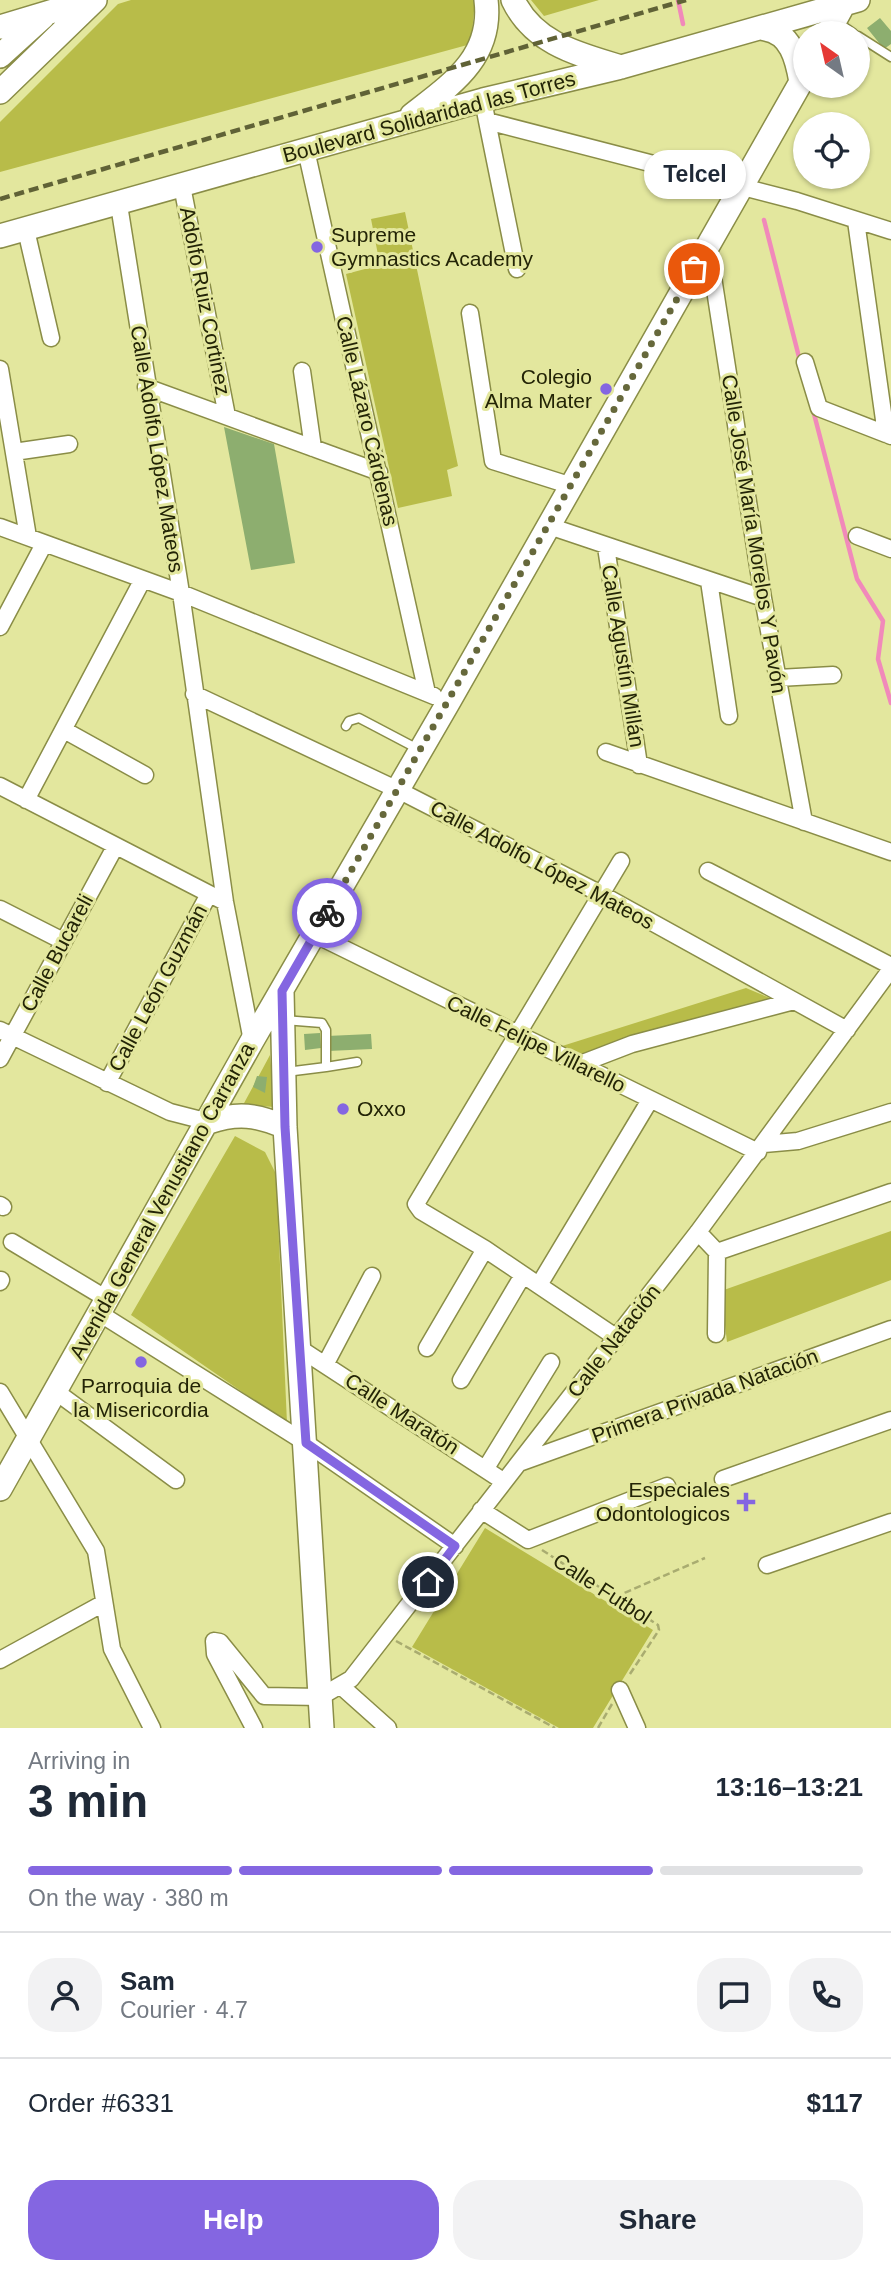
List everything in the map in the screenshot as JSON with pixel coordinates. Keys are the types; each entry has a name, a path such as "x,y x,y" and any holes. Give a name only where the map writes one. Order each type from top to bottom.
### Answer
{"main road":[{"path":"0,56 64,0"},
{"path":"0,27 89,0"},
{"path":"0,92 95,0"},
{"path":"401,123 470,66 485,32 486,0"},
{"path":"513,0 532,27 553,44 621,68"},
{"name":"Boulevard Solidaridad las Torres","path":"0,236 119,205 401,123 485,110 621,68 765,29 846,18"},
{"path":"765,29 786,40 793,52"},
{"name":"Avenida General Venustiano Carranza","path":"0,1489 209,1122 252,1041 448,703 793,95"},
{"path":"282,991 285,1127 322,1728"},
{"path":"209,1122 225,1116 252,1115 285,1127"}],"street":[{"path":"517,269 485,110 739,188 797,201 891,231"},
{"name":"Calle Lázaro Cárdenas","path":"306,149 427,693"},
{"name":"Adolfo Ruiz Cortinez","path":"182,186 227,416"},
{"name":"Calle Adolfo López Mateos","path":"119,205 181,593 225,902 252,1041"},
{"path":"805,362 818,408 888,435 856,221"},
{"path":"26,230 51,338"},
{"name":"Calle José María Morelos Y Pavón","path":"708,245 763,598 804,822"},
{"path":"470,313 493,461 572,486"},
{"path":"0,369 28,537"},
{"path":"302,371 313,448"},
{"path":"146,387 379,472"},
{"path":"14,452 69,444"},
{"path":"0,470 18,476"},
{"path":"549,526 763,598"},
{"path":"0,527 181,593 448,703"},
{"path":"857,536 891,549"},
{"path":"0,627 44,544"},
{"name":"Calle Agustín Millán","path":"606,547 639,765"},
{"path":"26,800 142,581"},
{"path":"709,582 729,716"},
{"path":"778,678 833,675"},
{"name":"Calle Adolfo López Mateos","path":"194,694 398,790 601,894 847,1030"},
{"path":"64,730 145,775"},
{"path":"606,752 891,852"},
{"path":"0,786 225,902"},
{"name":"Calle Bucareli","path":"0,1059 7,1033 63,942 114,847"},
{"path":"617,1338 485,1249 421,1211 416,1201 519,1036 621,861"},
{"path":"708,871 891,967"},
{"name":"Calle León Guzmán","path":"107,1083 209,894"},
{"path":"0,909 63,942"},
{"name":"Calle Felipe Villarello","path":"314,934 650,1100 761,1148"},
{"name":"Calle Natación","path":"320,1697 342,1687 387,1636 503,1481 698,1232 891,967"},
{"path":"580,1064 632,1044 794,1001"},
{"path":"7,1033 107,1083 183,1116 209,1122"},
{"path":"539,1284 650,1100"},
{"path":"761,1148 798,1141 891,1112"},
{"path":"717,1252 891,1192"},
{"path":"698,1232 717,1252 716,1334"},
{"path":"12,1242 455,1546"},
{"path":"428,1348 485,1249"},
{"path":"461,1380 523,1275"},
{"path":"325,1365 372,1276"},
{"name":"Primera Privada Natación","path":"519,1463 891,1329"},
{"name":"Calle Maratón","path":"299,1348 503,1481"},
{"path":"486,1468 551,1362"},
{"path":"55,1391 176,1480"},
{"path":"0,1392 96,1551 101,1572 102,1604 116,1660 152,1728"},
{"path":"723,1479 891,1420"},
{"path":"481,1510 528,1540 667,1486"},
{"path":"768,1565 891,1522"},
{"path":"0,1660 102,1604"},
{"path":"254,1728 215,1654 212,1644 215,1640 264,1696 320,1697"},
{"path":"342,1687 387,1728"},
{"path":"620,1690 637,1728"}],"lane":[{"path":"846,18 891,57"},
{"path":"346,726 349,721 359,718 421,750"},
{"path":"283,1020 324,1025 326,1067"},
{"path":"283,1073 357,1062"}],"path":[{"name":"Calle Futbol","path":"528,1540 659,1628 598,1728"},
{"path":"615,1597 705,1558"},
{"path":"387,1636 555,1728"}],"shaded area":[{"path":"131,0 475,0 471,44 0,172 0,122 118,4"},
{"path":"531,0 599,0 544,16"},
{"path":"405,212 458,466 447,470 452,496 398,508 346,274 380,265 371,219"},
{"path":"746,988 772,999 581,1056 559,1047"},
{"path":"270,1055 275,1107 243,1105"},
{"path":"235,1136 265,1152 276,1174 287,1423 131,1315"},
{"path":"891,1231 891,1280 727,1342 721,1291"},
{"path":"485,1528 653,1630 593,1728 559,1728 412,1647"}],"building":[{"path":"880,18 891,31 891,44 884,49 870,32 870,26"},
{"path":"224,427 274,444 295,563 251,570"},
{"path":"320,1033 321,1048 305,1050 304,1034"},
{"path":"371,1034 372,1049 328,1051 327,1036"},
{"path":"257,1076 267,1077 265,1093 253,1087"}],"waterway":[{"path":"678,0 683,24"},
{"path":"764,220 800,361"},
{"path":"813,410 857,579 883,621 878,659 891,703"}],"railway":[{"path":"0,199 686,0"}],"way so far":[{"path":"327,913 694,269"}],"place":[{"name":"Supreme Gymnastics Academy","path":"317,247"},
{"name":"Telcel","path":"694,269"},
{"name":"Colegio Alma Mater","path":"606,389"},
{"name":"Oxxo","path":"343,1109"},
{"name":"Parroquia de la Misericordia","path":"141,1362"},
{"name":"Especiales Odontologicos","path":"746,1502"}],"route":[{"path":"327,913 282,991 285,1127 306,1443 455,1546 428,1582"}]}
